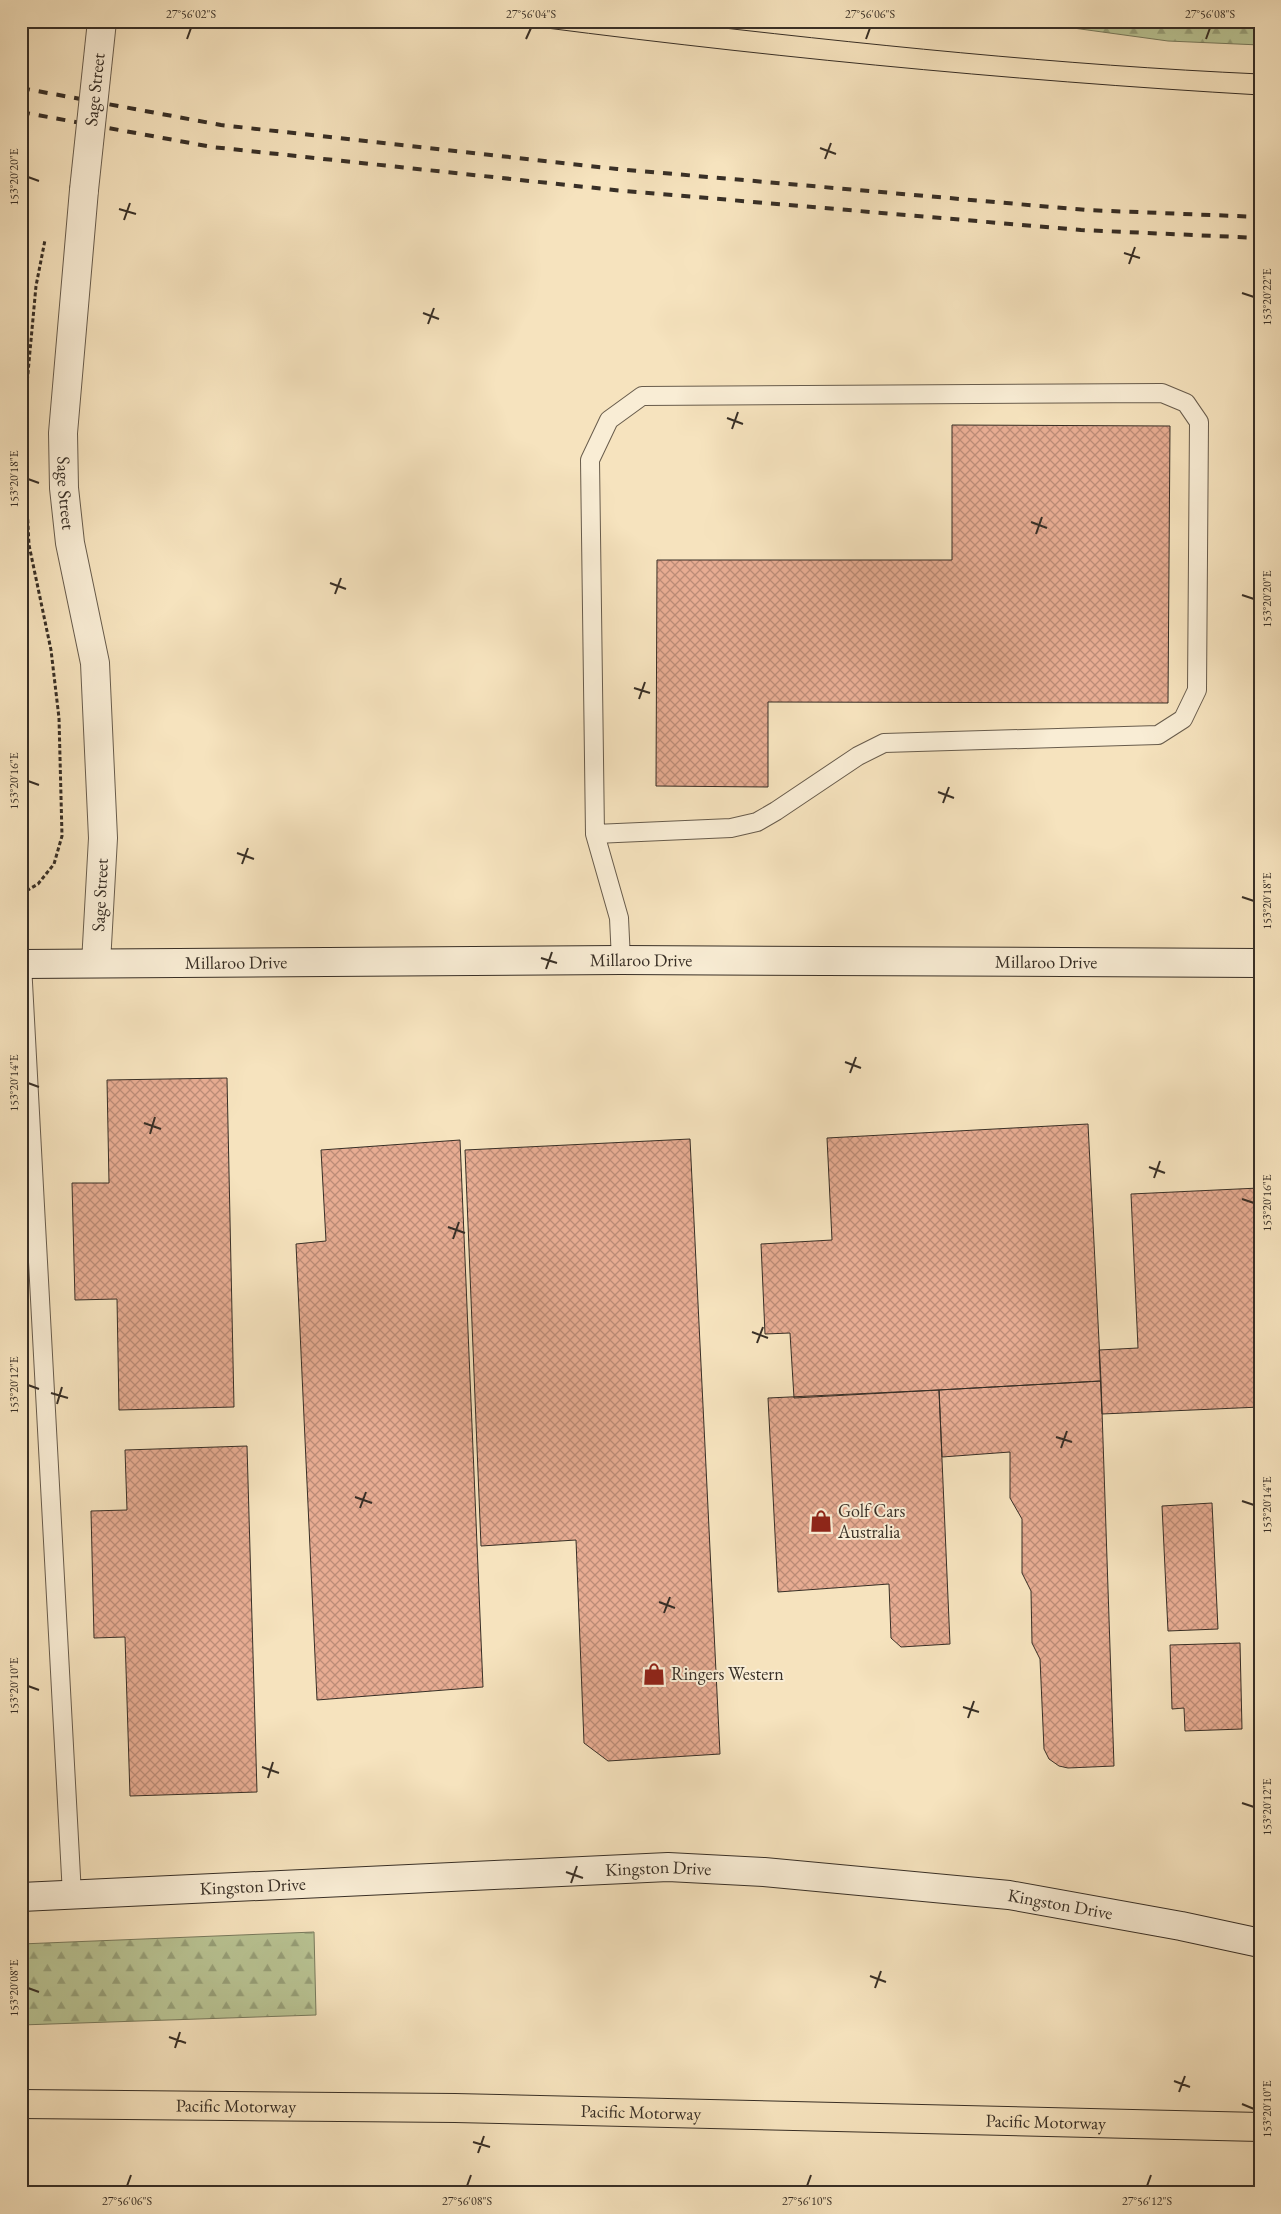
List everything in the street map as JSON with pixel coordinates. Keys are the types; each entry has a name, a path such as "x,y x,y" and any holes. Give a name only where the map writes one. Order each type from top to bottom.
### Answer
{"highway":[{"name":"Pacific Motorway","path":"21,2104 465,2108 1260,2126"}],"street":[{"name":"Sage Street","path":"96,963 103,838 95,663 70,543 64,488 63,433 84,190 102,21"},
{"name":"Millaroo Drive","path":"22,964 621,960 1260,963"},
{"name":"Kingston Drive","path":"21,1897 668,1867 764,1872 1009,1895 1181,1926 1260,1943"}],"lane":[{"path":"595,834 731,828 756,822 776,811 858,756 884,743 1158,735 1183,719 1197,690 1199,422 1186,403 1162,393 642,396 609,420 590,460 595,834 619,918 621,960"},
{"path":"22,964 72,1895"}],"green space":[{"path":"1022,21 1260,21 1260,45 1168,41"},
{"path":"314,1932 316,2015 21,2025 21,1944"}],"building":[{"path":"952,425 1170,426 1168,703 768,702 768,787 656,786 657,560 952,560"},
{"path":"227,1078 234,1407 119,1410 117,1299 75,1300 72,1183 109,1183 107,1080"},
{"path":"1088,1124 1101,1381 794,1398 790,1333 765,1334 761,1244 832,1240 827,1138"},
{"path":"690,1139 720,1754 608,1761 584,1743 576,1540 481,1546 465,1150"},
{"path":"460,1140 483,1687 317,1700 296,1244 326,1241 321,1150"},
{"path":"1259,1188 1260,1407 1102,1414 1099,1350 1138,1348 1131,1194"},
{"path":"1101,1381 1114,1766 1068,1768 1059,1766 1049,1759 1044,1749 1040,1659 1032,1643 1031,1591 1022,1573 1022,1519 1010,1498 1010,1452 942,1457 939,1390"},
{"path":"939,1390 950,1644 901,1647 891,1638 889,1584 778,1592 768,1398"},
{"path":"247,1446 257,1792 130,1796 125,1637 94,1638 91,1511 127,1510 125,1450"},
{"path":"1212,1503 1218,1629 1168,1631 1162,1506"},
{"path":"1240,1643 1242,1729 1185,1731 1184,1708 1172,1709 1170,1645"}],"tram line":[{"path":"493,21 684,45 876,65 1068,82 1260,95"},
{"path":"663,21 961,53 1110,65 1260,74"}],"railway":[{"path":"21,88 221,125 617,169 1086,210 1260,217"},
{"path":"21,112 212,147 614,190 1081,230 1260,238"}],"place":[{"name":"Golf Cars Australia","path":"821,1521"},
{"name":"Ringers Western","path":"654,1674"}]}
